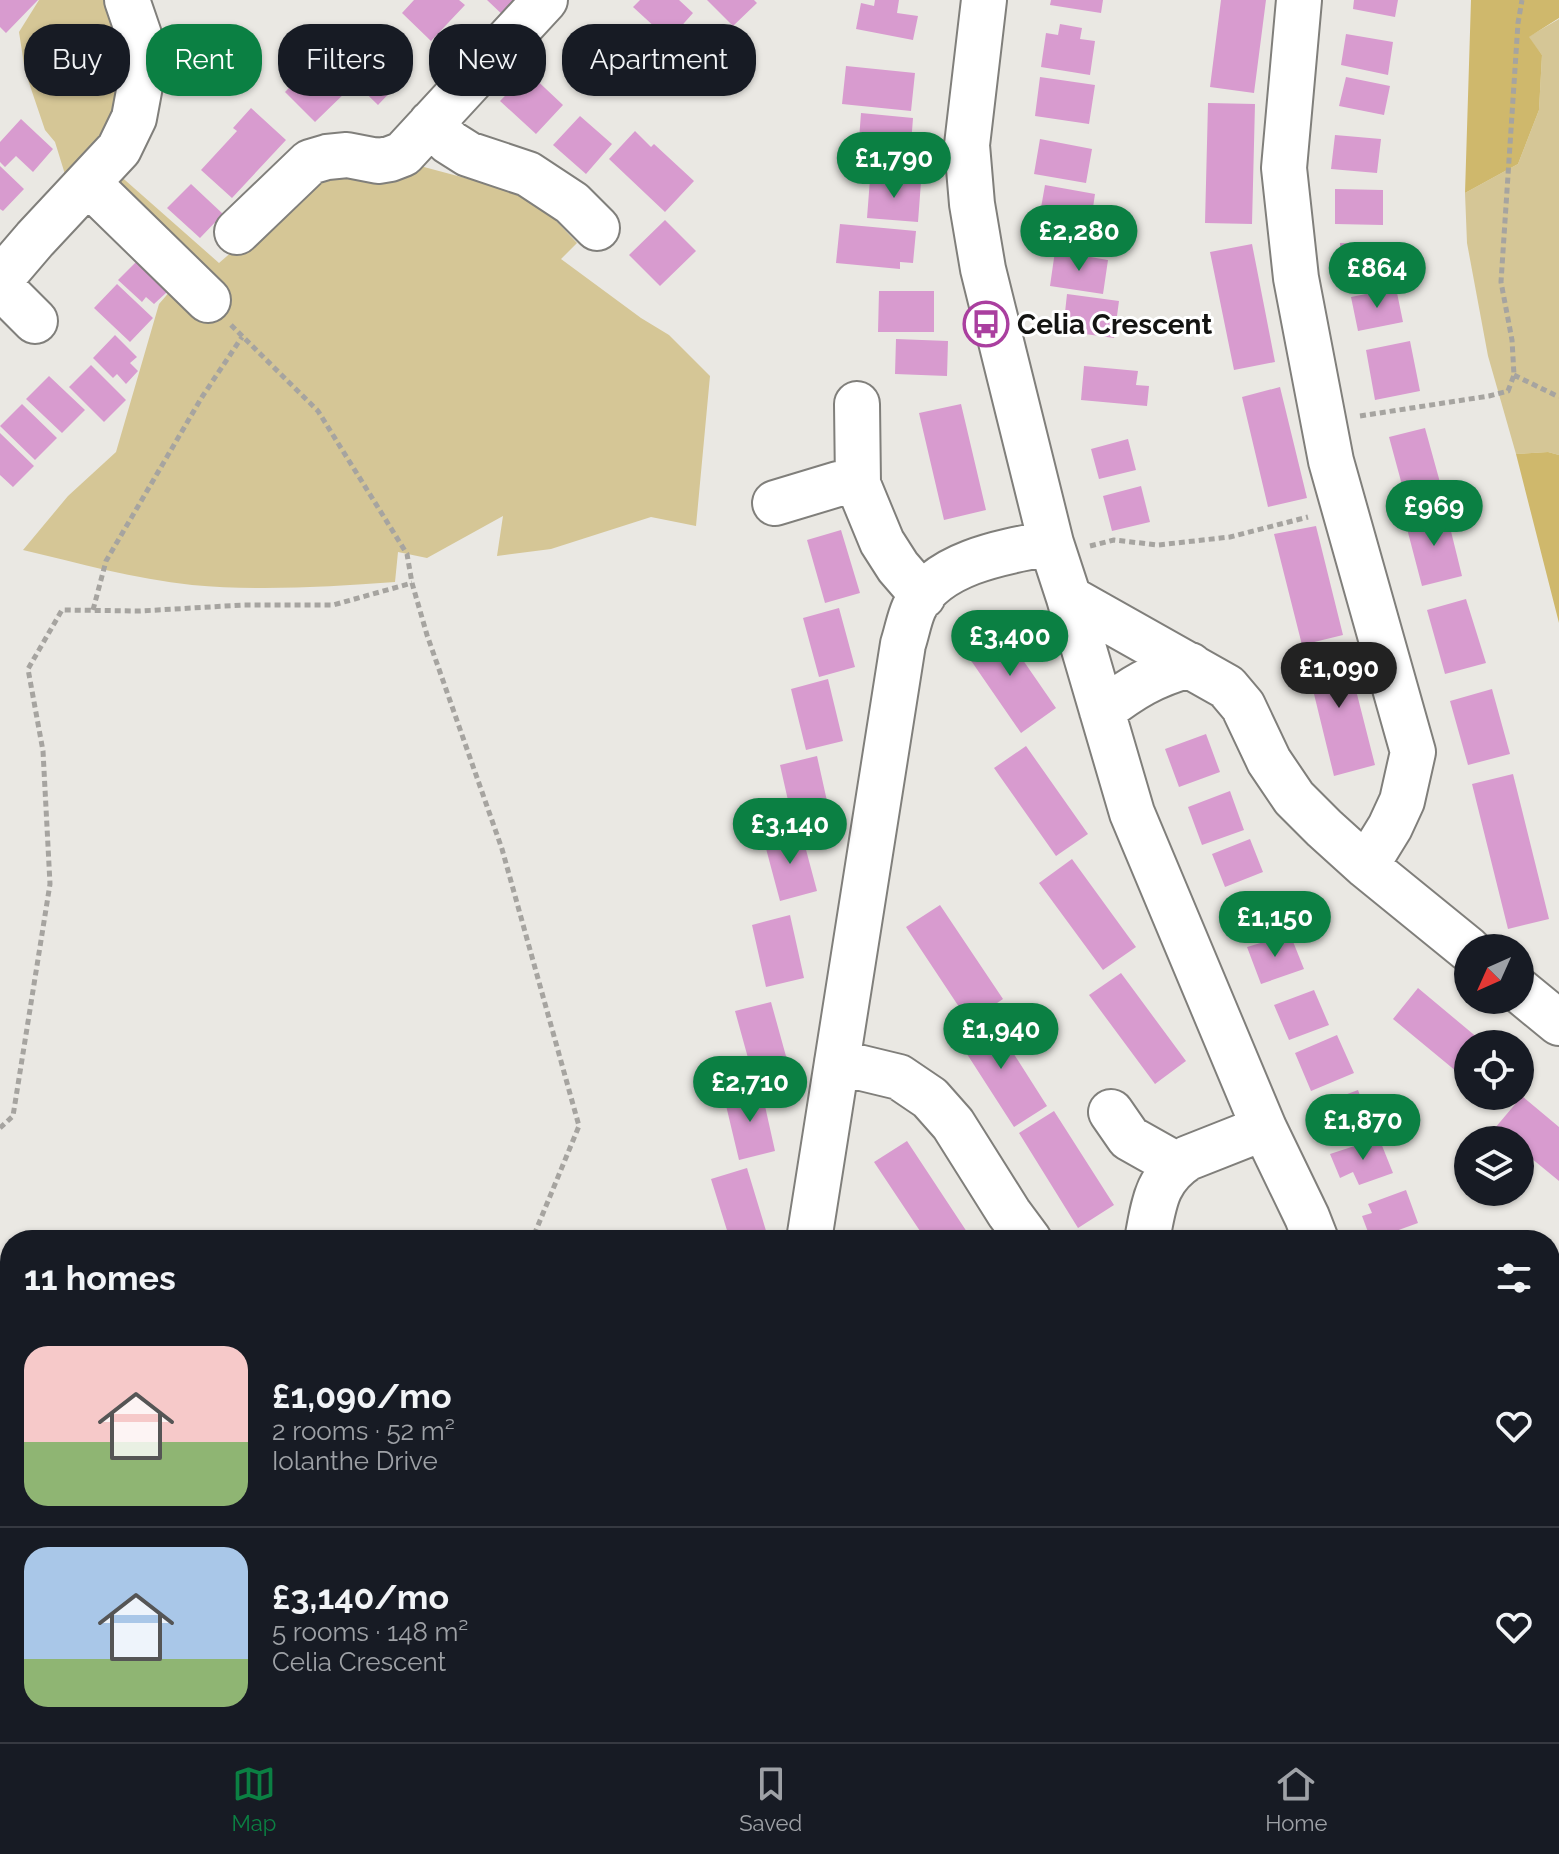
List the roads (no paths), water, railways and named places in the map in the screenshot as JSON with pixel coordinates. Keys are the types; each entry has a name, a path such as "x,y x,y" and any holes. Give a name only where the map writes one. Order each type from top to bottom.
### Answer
{"street":[{"path":"0,280 119,149 134,118 142,75 139,35 127,0"},
{"path":"237,232 310,162 347,155 378,161 403,154 545,0"},
{"path":"984,0 967,145 972,204 983,269 1051,543 1132,813 1264,1128 1312,1230"},
{"path":"1299,0 1284,168 1296,278 1323,422 1341,496 1413,752 1402,801 1366,866"},
{"path":"431,123 449,142 468,154 528,174 572,203 597,228"},
{"path":"88,183 208,300"},
{"path":"0,286 35,321"},
{"path":"857,404 858,484 882,542 923,596"},
{"path":"775,503 838,484 858,484"},
{"path":"811,1230 903,644 915,606 932,585 959,567 1005,551 1051,543"},
{"path":"1069,598 1227,687 1243,706 1269,761 1294,798 1366,866 1454,938"},
{"path":"1102,711 1124,694 1162,673 1190,665"},
{"path":"1534,1002 1559,1023"},
{"path":"837,1062 899,1077 930,1098 953,1124 1022,1230"},
{"path":"1111,1112 1129,1138 1177,1165"},
{"path":"1149,1230 1160,1187 1177,1165 1264,1128"}],"place":[{"name":"Celia Crescent","path":"986,324"}]}
